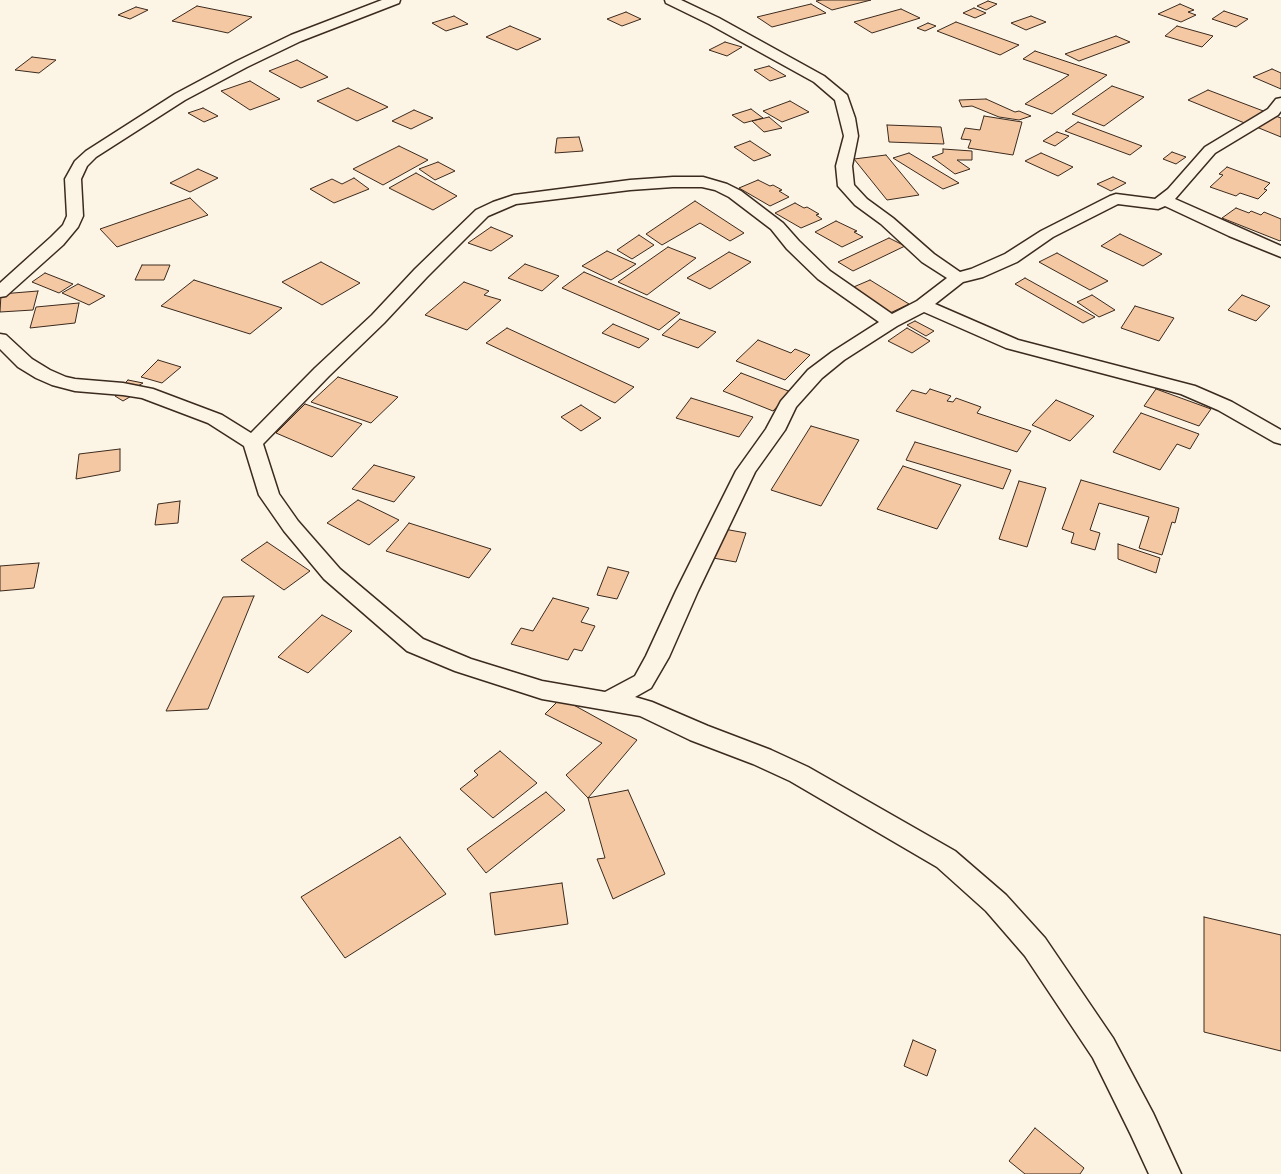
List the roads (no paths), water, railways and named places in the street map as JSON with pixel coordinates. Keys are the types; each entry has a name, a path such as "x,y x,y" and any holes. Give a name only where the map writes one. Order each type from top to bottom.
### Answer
{"street":[{"path":"0,292 57,241 70,227 75,216 73,179 80,164 91,154 180,97 242,64 296,38 392,0"},
{"path":"671,0 714,21 819,79 842,98 848,118 851,136 844,166 846,186 861,202 887,221 928,258 949,271 957,278"},
{"path":"607,702 643,682 657,658 687,591 746,471 775,430 788,405 821,370 838,356 891,322 923,305 957,278 977,273 1011,258 1047,234 1116,199 1158,204 1174,192 1210,150 1273,112 1281,102"},
{"path":"253,443 482,213 514,200 622,186 665,183 703,182 721,187 735,194 777,226 793,245 824,275 891,322"},
{"path":"1164,200 1235,233 1281,252"},
{"path":"923,305 1012,344 1188,390 1225,406 1281,438"},
{"path":"0,339 25,363 43,374 59,381 75,385 123,389 146,393 215,419 253,443 269,495 290,526 332,574 415,645 463,665 542,690 644,708 699,733 762,757 793,771 946,860 996,903 1035,947 1068,994 1103,1048 1142,1124 1165,1174"}]}
